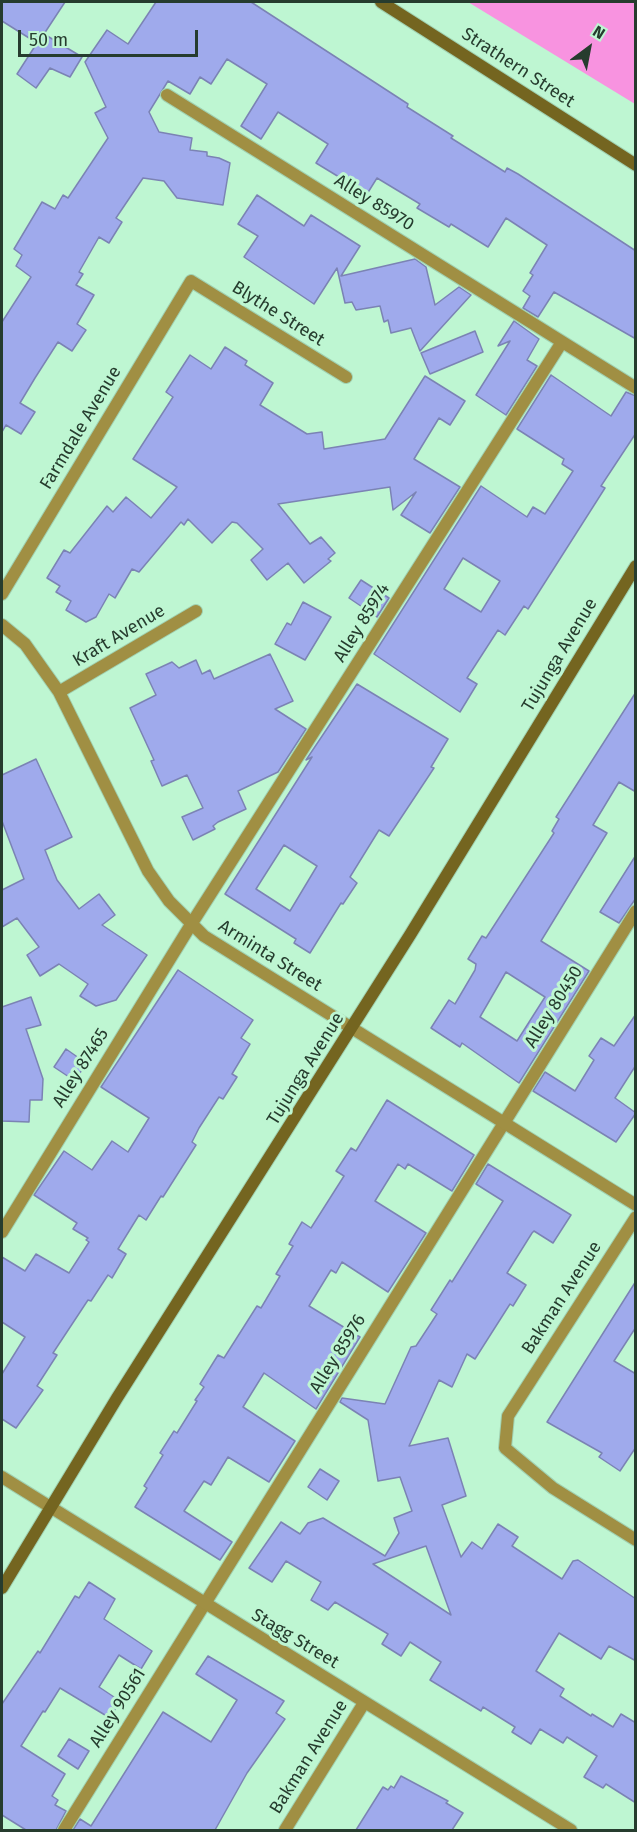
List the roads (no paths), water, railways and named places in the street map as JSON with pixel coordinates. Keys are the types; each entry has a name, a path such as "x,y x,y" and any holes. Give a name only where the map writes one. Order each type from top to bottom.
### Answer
{"street":[{"name":"Strathern Street","path":"381,2 636,165"},
{"name":"Alley 85970","path":"166,95 636,388"},
{"name":"Blythe Street","path":"191,281 346,377"},
{"name":"Farmdale Avenue","path":"2,594 191,281"},
{"name":"Alley 85974","path":"192,923 562,342"},
{"name":"Tujunga Avenue","path":"2,1588 50,1507 352,1029 636,566"},
{"name":"Kraft Avenue","path":"59,692 196,611"},
{"name":"Arminta Street","path":"2,625 25,644 59,692 148,871 169,901 204,936 636,1205"},
{"name":"Alley 80450","path":"503,1123 636,911"},
{"name":"Alley 87465","path":"2,1232 192,923"},
{"name":"Alley 85976","path":"203,1605 503,1123"},
{"name":"Bakman Avenue","path":"636,1217 508,1416 505,1448 553,1488 636,1540"},
{"name":"Stagg Street","path":"2,1477 203,1605 571,1830"},
{"name":"Alley 90561","path":"64,1830 203,1605"},
{"name":"Bakman Avenue","path":"285,1830 364,1703"}]}
